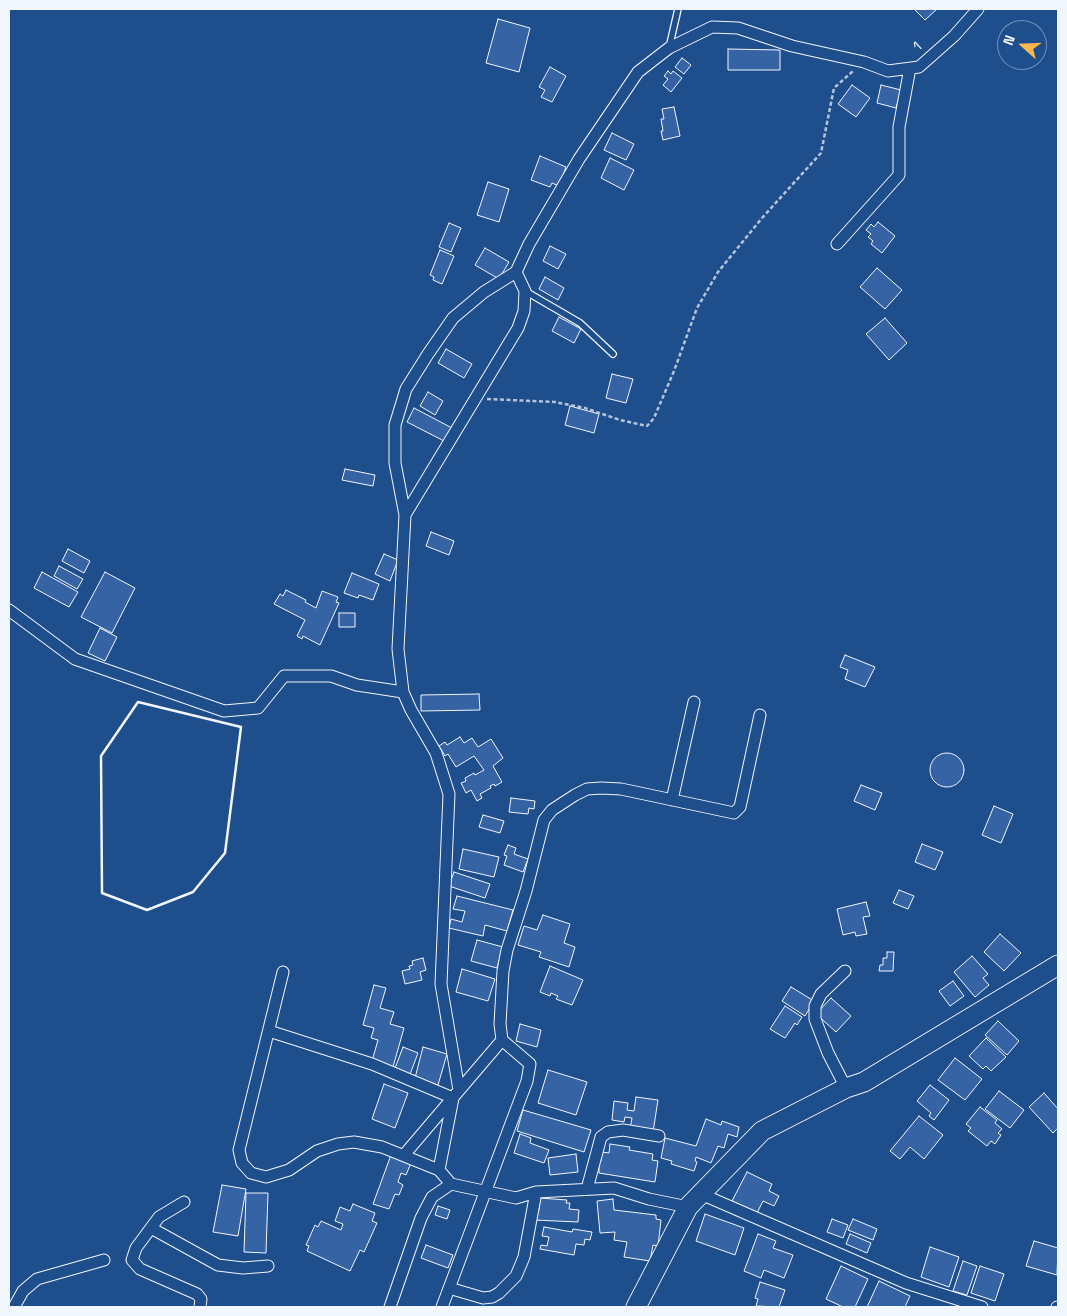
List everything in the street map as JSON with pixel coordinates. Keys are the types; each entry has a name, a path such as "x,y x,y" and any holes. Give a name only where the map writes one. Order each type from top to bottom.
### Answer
{"main road":[{"path":"636,1307 694,1200 762,1131 846,1088 864,1082 1058,965"}],"street":[{"name":"1","path":"516,272 529,244 579,159 638,72 669,48 712,27 738,28 792,46 864,62 888,71 919,67 954,36 978,9"},
{"path":"837,244 899,175 900,127 910,68"},
{"path":"405,515 518,328 524,311 525,291 516,272 484,292 453,318 406,389 395,426 395,463 405,515 398,649 403,692 411,710 436,753 449,794 441,984 456,1094 439,1170"},
{"path":"9,610 75,659 224,711 258,708 284,676 331,676 358,685 403,692"},
{"path":"672,800 694,702"},
{"path":"442,1307 527,1082 530,1064 502,1040 500,1024 504,964 544,820 552,810 575,795 587,789 601,788 622,789 734,813 740,807 760,715"},
{"path":"845,971 821,994 815,1006 815,1019 828,1053 846,1088"},
{"path":"283,972 240,1150 242,1163 251,1173 266,1177 289,1170 317,1151 338,1144 354,1142 382,1147 439,1170 450,1184 516,1198 536,1192 614,1188 649,1199 694,1200 906,1282 982,1307"},
{"path":"268,1031 372,1064 456,1094"},
{"path":"404,1155 502,1040"},
{"path":"587,1189 601,1137 608,1132 623,1130 659,1136"},
{"path":"390,1307 421,1218 432,1197 450,1184"},
{"path":"449,1288 483,1298 492,1297 499,1293 516,1276 524,1256 536,1192"},
{"path":"184,1202 159,1217 136,1248 132,1260 140,1269 197,1294 201,1299 200,1307"},
{"path":"151,1228 218,1265 243,1268 268,1266"},
{"path":"14,1307 23,1291 37,1279 104,1260"}],"lane":[{"path":"669,48 678,9"},
{"path":"525,291 580,324 613,354"}],"path":[{"path":"475,398 555,402 585,408 620,420 647,426 654,418 674,371 696,308 718,272 762,218 821,153 834,88 864,62"}],"building":[{"path":"937,9 925,20 915,10"},
{"path":"498,19 530,28 519,72 486,63"},
{"path":"728,49 780,50 780,70 728,70"},
{"path":"682,58 691,65 684,74 675,67"},
{"path":"550,67 566,76 552,102 541,97 545,90 539,87"},
{"path":"668,71 671,74 673,71 682,78 671,92 663,85 668,79 664,76"},
{"path":"852,85 870,98 856,117 838,104"},
{"path":"881,85 901,90 896,108 877,103"},
{"path":"674,107 680,136 663,140 661,131 663,131 661,119 664,119 662,109"},
{"path":"612,133 634,144 626,160 604,150"},
{"path":"540,156 566,167 559,186 552,183 550,187 531,180"},
{"path":"610,158 634,170 624,190 601,178"},
{"path":"488,182 509,189 499,222 477,215"},
{"path":"878,222 895,236 882,253 871,244 873,241 868,237 871,234 866,230 871,224 874,227"},
{"path":"449,223 461,228 451,252 439,247"},
{"path":"550,246 566,254 558,269 543,261"},
{"path":"485,248 509,262 499,279 475,265"},
{"path":"440,250 454,256 442,284 433,280 434,277 430,275"},
{"path":"877,268 902,290 885,309 860,287"},
{"path":"545,277 564,288 558,300 539,289"},
{"path":"559,317 581,329 574,343 552,331"},
{"path":"885,318 907,343 889,360 866,334"},
{"path":"446,349 472,364 464,378 438,363"},
{"path":"612,374 633,379 626,403 606,398"},
{"path":"428,392 443,401 435,415 420,406"},
{"path":"570,406 599,414 594,433 565,425"},
{"path":"414,408 452,428 444,441 407,422"},
{"path":"345,469 375,475 373,486 342,480"},
{"path":"431,532 454,541 449,555 426,546"},
{"path":"68,549 90,561 84,573 62,561"},
{"path":"384,554 398,560 390,581 375,574"},
{"path":"59,566 83,579 77,589 54,576"},
{"path":"42,572 78,592 69,607 34,588"},
{"path":"105,572 135,588 112,633 81,617"},
{"path":"352,573 379,584 373,600 359,595 358,598 344,593"},
{"path":"286,590 306,600 305,602 316,608 322,591 338,597 336,602 339,603 320,645 303,636 302,639 297,636 305,620 274,604 280,594 283,596"},
{"path":"339,613 355,613 355,627 339,627"},
{"path":"100,628 117,637 105,661 88,653"},
{"path":"845,655 875,667 865,687 845,679 848,670 840,667"},
{"path":"479,694 480,710 421,711 421,695"},
{"path":"460,737 464,743 472,738 478,747 491,739 503,758 493,766 502,782 495,786 494,784 490,786 491,788 480,794 482,798 477,801 471,790 466,793 461,783 466,781 465,778 484,770 474,756 456,767 448,754 445,756 439,746 445,742 447,745"},
{"path":"947,753 954,754 959,758 963,763 963,777 959,782 954,786 947,787 940,786 935,782 931,777 930,770 931,763 935,758 940,754"},
{"path":"861,785 882,793 875,810 854,801"},
{"path":"511,798 535,801 534,809 529,808 528,814 509,812"},
{"path":"994,806 1013,814 1001,843 982,835"},
{"path":"483,815 504,821 500,833 479,827"},
{"path":"922,844 943,852 935,870 915,862"},
{"path":"508,845 516,848 514,854 528,859 523,872 504,865 507,856 504,855"},
{"path":"463,849 499,857 494,877 459,869"},
{"path":"454,872 490,884 485,898 449,886"},
{"path":"899,890 914,896 908,909 893,903"},
{"path":"457,896 513,910 507,931 485,925 483,936 449,928 451,919 462,922 465,911 453,909"},
{"path":"866,902 870,916 863,917 867,934 856,936 855,932 843,935 837,909"},
{"path":"543,915 570,924 564,943 575,947 569,967 539,957 541,952 518,945 524,926 537,930"},
{"path":"1000,934 1021,953 1004,971 984,952"},
{"path":"477,940 503,947 497,968 471,961"},
{"path":"887,952 894,952 893,971 879,971 880,965 883,965 883,958 887,958"},
{"path":"972,956 988,974 983,978 989,985 975,997 954,972"},
{"path":"423,958 426,970 420,972 422,980 405,984 402,971 410,969 409,966 413,965 412,961"},
{"path":"550,966 583,980 572,1005 556,999 558,996 551,993 550,996 540,992"},
{"path":"462,969 495,979 488,1001 456,992"},
{"path":"953,981 964,996 950,1006 939,991"},
{"path":"374,985 386,988 380,1008 394,1012 390,1024 404,1028 393,1067 372,1061 378,1040 371,1038 374,1028 363,1025"},
{"path":"791,987 814,1001 805,1016 782,1001"},
{"path":"831,998 851,1016 836,1032 816,1014"},
{"path":"785,1006 802,1017 797,1025 795,1023 785,1038 770,1029"},
{"path":"998,1021 1019,1041 1007,1055 985,1035"},
{"path":"520,1024 541,1030 537,1047 516,1041"},
{"path":"986,1038 1006,1057 991,1071 986,1066 983,1069 969,1056"},
{"path":"403,1047 418,1053 409,1077 394,1071"},
{"path":"423,1047 447,1054 438,1085 415,1078"},
{"path":"955,1058 982,1079 965,1100 938,1080"},
{"path":"548,1070 587,1082 576,1115 538,1103"},
{"path":"384,1084 408,1093 395,1128 372,1119"},
{"path":"930,1085 949,1100 934,1120 929,1116 931,1113 917,1101"},
{"path":"999,1091 1024,1110 1010,1128 985,1109"},
{"path":"1044,1093 1058,1109 1058,1128 1053,1133 1029,1107"},
{"path":"636,1097 658,1100 653,1132 630,1129 632,1118 625,1117 624,1122 612,1120 614,1101 628,1103 627,1110 634,1111"},
{"path":"980,1107 997,1120 995,1123 1002,1129 998,1133 1001,1135 995,1144 991,1141 987,1146 968,1131 971,1128 966,1124"},
{"path":"523,1110 591,1130 584,1152 517,1131"},
{"path":"919,1116 943,1135 924,1159 910,1147 900,1159 890,1151"},
{"path":"706,1119 721,1125 722,1121 739,1127 737,1137 728,1134 724,1148 718,1146 711,1163 696,1157 695,1161 697,1162 694,1171 671,1164 672,1161 661,1158 665,1138 696,1146"},
{"path":"520,1134 531,1138 530,1143 549,1150 544,1163 514,1153"},
{"path":"610,1144 630,1147 629,1150 653,1154 652,1160 658,1161 655,1182 599,1173 599,1161 601,1161 602,1152 609,1153"},
{"path":"576,1154 578,1172 550,1175 548,1158"},
{"path":"391,1155 411,1163 406,1175 401,1173 398,1182 403,1185 399,1195 395,1194 389,1209 373,1204"},
{"path":"747,1172 772,1184 769,1191 779,1196 774,1206 763,1201 757,1213 732,1201"},
{"path":"222,1185 246,1189 238,1236 213,1232"},
{"path":"246,1193 268,1193 266,1253 244,1252"},
{"path":"540,1198 567,1200 566,1203 570,1203 569,1209 579,1210 578,1222 534,1220 535,1210 539,1210"},
{"path":"613,1199 614,1210 656,1215 656,1219 661,1220 658,1246 653,1245 650,1261 624,1257 627,1242 614,1240 615,1232 600,1233 597,1201"},
{"path":"353,1204 375,1213 372,1221 377,1223 364,1252 360,1250 350,1271 307,1251 309,1246 306,1245 315,1225 318,1227 321,1221 341,1230 343,1224 335,1221 340,1207 350,1211"},
{"path":"438,1206 450,1210 447,1219 435,1215"},
{"path":"705,1214 744,1228 735,1255 696,1241"},
{"path":"832,1219 848,1225 843,1238 827,1232"},
{"path":"853,1219 877,1229 873,1240 848,1230"},
{"path":"544,1227 572,1232 573,1229 592,1232 590,1240 585,1239 584,1245 576,1244 574,1255 540,1249 541,1245 547,1246 549,1237 542,1236"},
{"path":"758,1234 776,1241 773,1248 793,1255 784,1278 764,1270 761,1278 744,1271"},
{"path":"850,1234 871,1243 867,1253 846,1244"},
{"path":"1034,1241 1058,1248 1057,1275 1026,1266"},
{"path":"426,1245 453,1255 448,1268 421,1258"},
{"path":"930,1247 959,1257 949,1287 921,1277"},
{"path":"963,1261 977,1266 967,1295 953,1291"},
{"path":"841,1266 868,1279 855,1307 843,1307 826,1299"},
{"path":"980,1266 1004,1274 995,1301 971,1293"},
{"path":"879,1281 910,1296 905,1307 867,1307"},
{"path":"760,1282 785,1290 779,1307 756,1306 758,1299 755,1298"}],"wall":[{"path":"138,702 241,727 225,853 193,892 147,910 102,893 101,756 138,702"}]}
